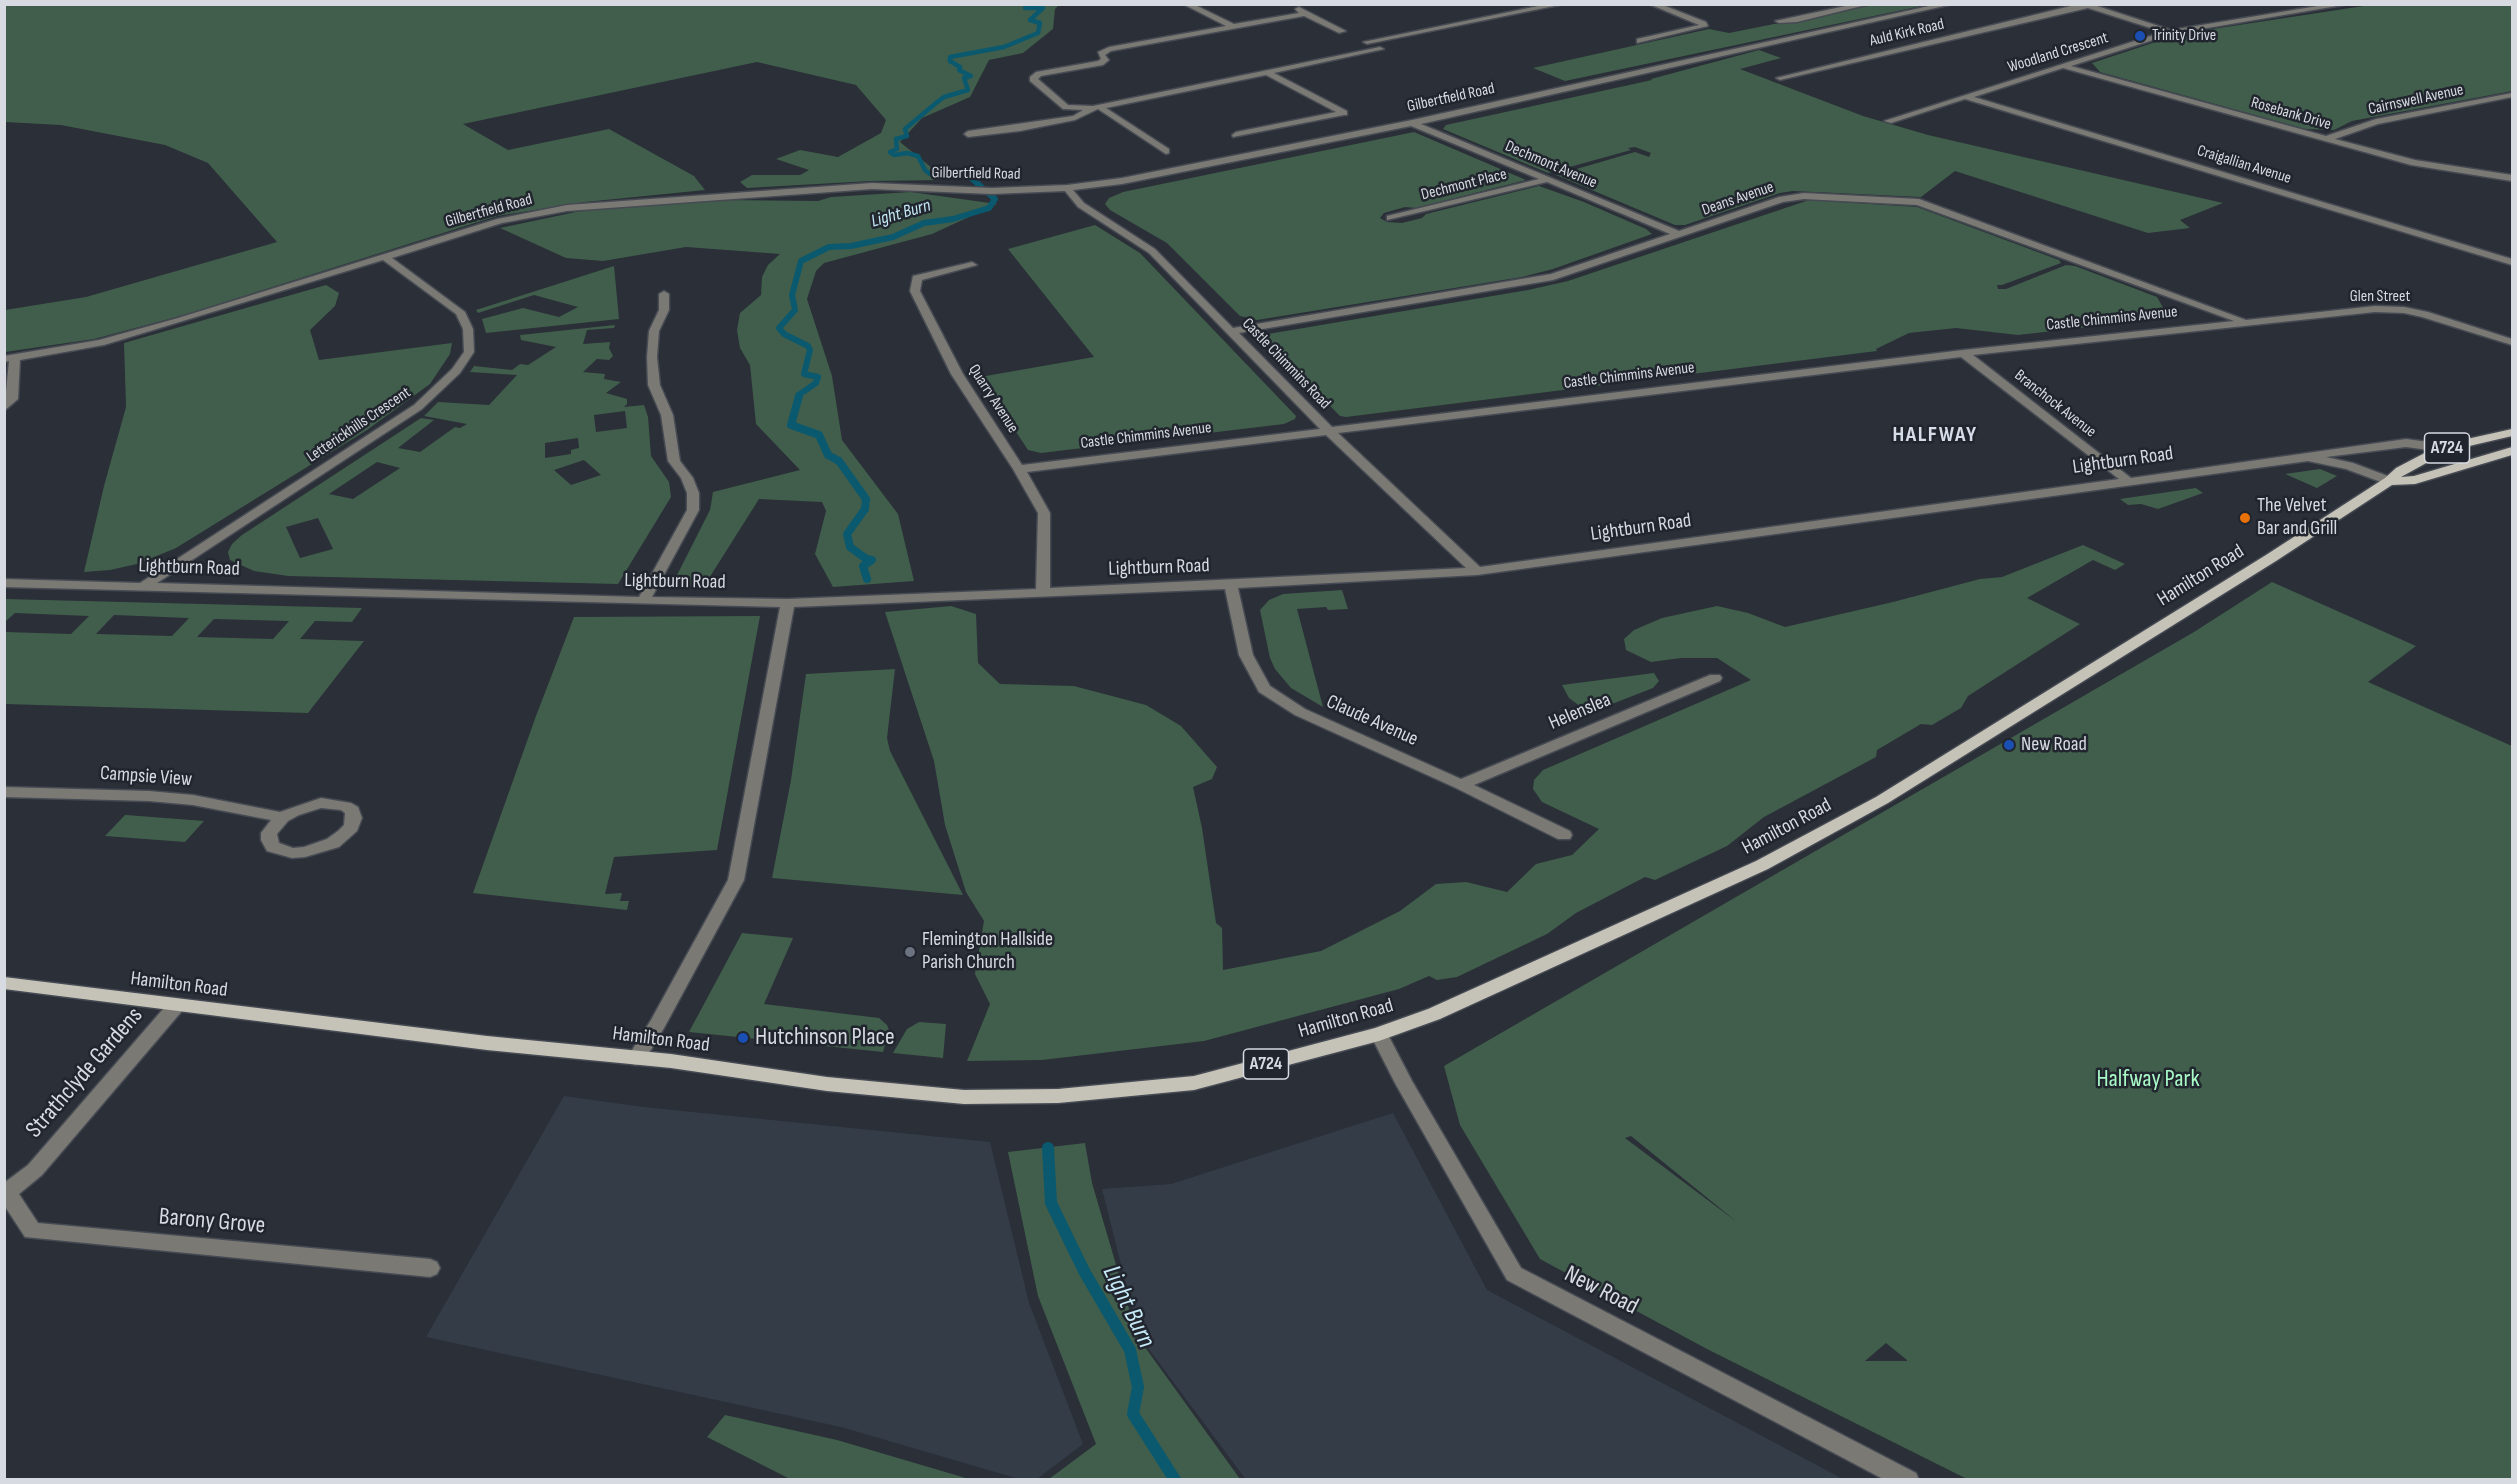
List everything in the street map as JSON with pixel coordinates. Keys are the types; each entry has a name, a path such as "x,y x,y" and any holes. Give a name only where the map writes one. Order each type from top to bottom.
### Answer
{"main road":[{"name":"Hamilton Road","path":"4,983 487,1043 636,1058 827,1083 964,1097 1058,1096 1194,1083 1379,1034 1434,1014 1762,865 1882,800 2389,481 2400,471 2444,448 2512,433"},
{"name":"Hamilton Road","path":"2389,481 2415,480 2512,450"}],"street":[{"path":"1186,4 1234,27"},
{"path":"1305,4 1298,7 1305,14 1342,31"},
{"path":"1367,42 1561,4"},
{"path":"1640,41 1704,26 1652,4"},
{"path":"1813,4 1834,12"},
{"path":"1779,21 1867,4"},
{"name":"Gilbertfield Road","path":"10,358 110,340 500,221 567,208 872,186 992,191 1067,188 1122,181 1412,123 1950,4"},
{"name":"Woodland Crescent","path":"1888,121 2171,32 2346,4"},
{"path":"2085,5 2171,32"},
{"name":"Auld Kirk Road","path":"1780,78 2085,5"},
{"path":"1305,14 1109,50 1101,54 1105,60 1100,63 1034,77 1034,80 1066,107 1095,107 1380,49"},
{"path":"1786,66 1803,72"},
{"name":"Rosebank Drive","path":"2063,66 2414,163 2512,178"},
{"path":"1236,135 1344,113 1268,73"},
{"name":"Cairnswell Avenue","path":"2326,139 2376,122 2512,95"},
{"name":"Craigallian Avenue","path":"1966,96 2512,262"},
{"path":"968,135 1075,118 1095,107"},
{"path":"1095,107 1166,151"},
{"name":"Dechmont Avenue","path":"1412,123 1679,234"},
{"name":"Dechmont Place","path":"1390,218 1545,180"},
{"name":"Castle Chimmins Road","path":"1067,188 1081,205 1152,251 1327,429 1477,571"},
{"name":"Deans Avenue","path":"1232,331 1553,277 1782,199 1804,196 1902,200 1934,207 2243,321"},
{"name":"Letterickhills Crescent","path":"144,586 410,412 456,371 469,352 468,329 459,312 386,257"},
{"name":"Quarry Avenue","path":"972,265 917,278 915,291 957,374 1019,469 1044,513 1042,592"},
{"path":"643,601 693,510 693,494 687,478 674,461 667,415 654,386 652,357 654,332 664,310 664,294"},
{"name":"Glen Street","path":"2243,321 2375,309 2404,310 2512,342"},
{"name":"Castle Chimmins Avenue","path":"1019,469 1327,429 1963,352 2243,321"},
{"name":"Branchock Avenue","path":"1963,352 2127,480"},
{"path":"4,408 12,399 10,358"},
{"name":"Lightburn Road","path":"4,583 788,603 1396,577 1477,571 2406,443 2444,448"},
{"name":"Lightburn Road","path":"2308,457 2349,466 2389,481"},
{"name":"Claude Avenue","path":"1231,585 1246,655 1264,689 1300,712 1461,785 1564,835"},
{"path":"636,1058 658,1023 736,880 788,603"},
{"name":"Helenslea","path":"1461,785 1715,678"},
{"name":"Campsie View","path":"4,792 149,796 193,800 282,817"},
{"path":"334,803 352,811 354,818 351,827 333,843 319,849 292,853 273,847 269,840 269,833 282,817 306,806 334,803"},
{"name":"Strathclyde Gardens","path":"6,1195 35,1170 176,1006"},
{"name":"New Road","path":"1379,1034 1404,1083 1514,1274 1908,1479"},
{"name":"Barony Grove","path":"6,1195 32,1231 430,1268"}],"shaded area":[{"path":"564,1096 643,1107 990,1142 1029,1303 1083,1444 1037,1479 1019,1479 841,1427 426,1337"},
{"path":"1393,1113 1487,1290 1843,1479 1249,1480 1244,1477 1139,1336 1102,1189 1171,1184"}],"green space":[{"path":"4,5 1059,5 1055,9 1053,29 1023,53 989,60 970,97 922,118 900,142 947,180 870,181 747,188 740,182 752,175 800,175 809,170 776,159 800,150 838,157 881,133 886,120 856,85 757,62 463,124 508,150 609,129 694,176 705,190 585,202 497,216 184,315 94,339 5,352 5,310 86,297 277,242 208,163 165,145 61,125 5,122"},
{"path":"1872,5 1926,5 1565,81 1533,68 1709,29 1729,33 1774,24 1799,22"},
{"path":"2370,5 2512,5 2512,91 2352,121 2334,130 2305,129 2100,72 2092,63 2180,34"},
{"path":"1759,50 1781,58 1740,69 1863,116 1928,135 2223,203 2180,220 2190,228 2148,233 1955,171 1921,197 1793,191 1780,193 1685,225 1675,225 1556,175 1635,152 1649,157 1651,153 1635,147 1628,148 1631,150 1548,173 1443,129 1446,125 1652,80"},
{"path":"1414,132 1526,180 1416,208 1405,207 1384,213 1380,218 1387,222 1402,223 1422,218 1426,214 1539,186 1584,202 1646,229 1652,234 1553,269 1522,277 1257,320 1240,316 1167,243 1110,210 1105,204 1109,198 1123,192"},
{"path":"911,192 997,204 932,234 824,263 816,271 807,299 832,376 842,440 898,514 914,581 833,587 815,554 826,511 822,502 759,499 706,583 683,588 673,583 710,510 713,492 800,470 756,424 750,365 740,348 737,330 740,313 761,295 762,277 768,265 780,254 686,247 603,261 566,258 500,228 590,209 721,200 818,201 831,197"},
{"path":"1809,200 1917,207 2059,260 2061,263 1997,285 1998,289 2006,289 2066,265 2075,266 2157,297 2169,318 2018,335 1956,328 1909,333 1876,349 1877,351 1346,417 1340,416 1263,338 1268,334 1528,290 1568,281"},
{"path":"1095,225 1140,253 1296,416 1295,419 1284,424 1041,453 1028,450 980,377 1094,357 1008,249"},
{"path":"614,266 619,319 486,333 482,319 523,308 559,317 578,307 534,295 478,313 476,310"},
{"path":"326,285 339,293 335,306 310,330 319,360 452,343 450,354 430,384 367,430 176,548 137,564 110,570 84,572 104,486 126,407 124,343"},
{"path":"615,325 614,328 587,330 583,344 610,342 609,348 613,356 609,360 597,359 583,372 605,374 604,379 621,382 606,393 627,399 624,407 644,405 648,417 651,456 669,482 671,497 618,584 288,576 254,571 230,560 228,552 232,544 242,535 421,418 434,420 398,448 420,452 455,427 460,428 467,424 424,416 438,402 489,405 517,375 470,372 474,366 512,370 520,364 528,365 556,347 521,340 520,335","holes":["625,411 627,428 596,432 594,415","578,438 579,448 571,450 571,454 545,458 545,443","584,460 601,475 571,485 554,470","377,462 400,468 353,499 329,494","318,518 333,549 300,558 286,527"]},
{"path":"2320,469 2337,476 2317,488 2285,474"},
{"path":"2196,488 2203,493 2158,509 2141,504 2128,505 2120,499"},
{"path":"2083,545 2125,564 2115,570 2093,560 2027,598 2080,624 1968,696 1961,708 1932,725 1921,724 1877,750 1876,757 1764,817 1727,846 1655,880 1645,877 1576,913 1547,934 1457,977 1437,980 1429,976 1399,989 1204,1041 1042,1060 967,1061 990,1004 975,974 984,921 966,892 945,825 934,761 885,612 951,606 976,614 978,663 1000,684 1074,686 1146,705 1181,726 1217,767 1212,779 1193,787 1202,828 1216,923 1222,928 1223,970 1321,951 1400,911 1436,884 1466,882 1507,892 1536,864 1572,855 1599,829 1542,802 1533,789 1534,780 1543,770 1751,680 1717,658 1681,658 1651,662 1626,650 1624,639 1634,630 1662,618 1717,606 1748,613 1785,627 1980,579 2002,577"},
{"name":"Halfway Park","path":"2272,582 2416,646 2368,682 2512,746 2512,1479 1967,1479 1707,1349 1540,1259 1460,1125 1444,1066 2194,632","holes":["1631,1136 1737,1222 1625,1138","1886,1343 1907,1360 1907,1361 1865,1361"]},
{"path":"1342,590 1348,609 1328,610 1326,607 1297,609 1323,707 1291,688 1275,669 1270,658 1260,610 1269,600 1283,594"},
{"path":"4,599 362,608 352,622 315,621 300,639 364,641 308,713 5,704 5,632 71,634 89,616 15,613 5,622","holes":["114,615 188,618 189,618 172,636 96,634","214,619 288,621 289,621 273,639 197,637"]},
{"path":"760,616 717,850 614,857 605,894 622,893 620,901 629,901 627,910 473,893 574,617"},
{"path":"895,669 887,738 890,751 963,895 772,878 791,780 806,674"},
{"path":"1654,673 1659,681 1653,688 1589,713 1569,698 1562,685"},
{"path":"125,815 204,821 185,842 105,836"},
{"path":"742,933 793,938 764,1004 879,1018 889,1030 883,1052 689,1032"},
{"path":"919,1022 946,1024 943,1058 893,1053 907,1029"},
{"path":"1085,1143 1092,1183 1137,1336 1240,1479 1049,1479 1096,1444 1038,1296 1008,1152"},
{"path":"725,1415 837,1440 969,1479 790,1479 707,1437"}],"waterway":[{"name":"Light Burn","path":"967,176 930,174 925,170 918,156 907,153 894,155 890,152 897,149 896,139 907,136 905,129 936,103 944,97 968,90 964,78 971,76 959,70 960,67 950,61 950,57 1004,47 1038,33 1040,23 1030,20 1043,8 1025,8 1028,4"},
{"name":"Light Burn","path":"799,398 800,394 816,383 818,377 804,374 810,350 808,346 784,334 779,328 795,310 792,295 801,261 829,247 851,246 893,237 924,223 953,219 989,208 995,199 969,176 938,174"},
{"name":"Light Burn","path":"799,396 791,425 819,435 828,455 839,461 866,499 865,509 847,534 850,547 865,558 872,560 863,566 867,579"},
{"name":"Light Burn","path":"1048,1148 1051,1203 1084,1271 1130,1350 1138,1387 1133,1414 1175,1480"}],"place":[{"name":"Trinity Drive","path":"2140,36"},
{"name":"The Velvet Bar and Grill","path":"2245,518"},
{"name":"New Road","path":"2009,745"},
{"name":"Flemington Hallside Parish Church","path":"910,952"},
{"name":"Hutchinson Place","path":"743,1038"}],"district":[{"name":"HALFWAY","path":"1935,435"}]}
